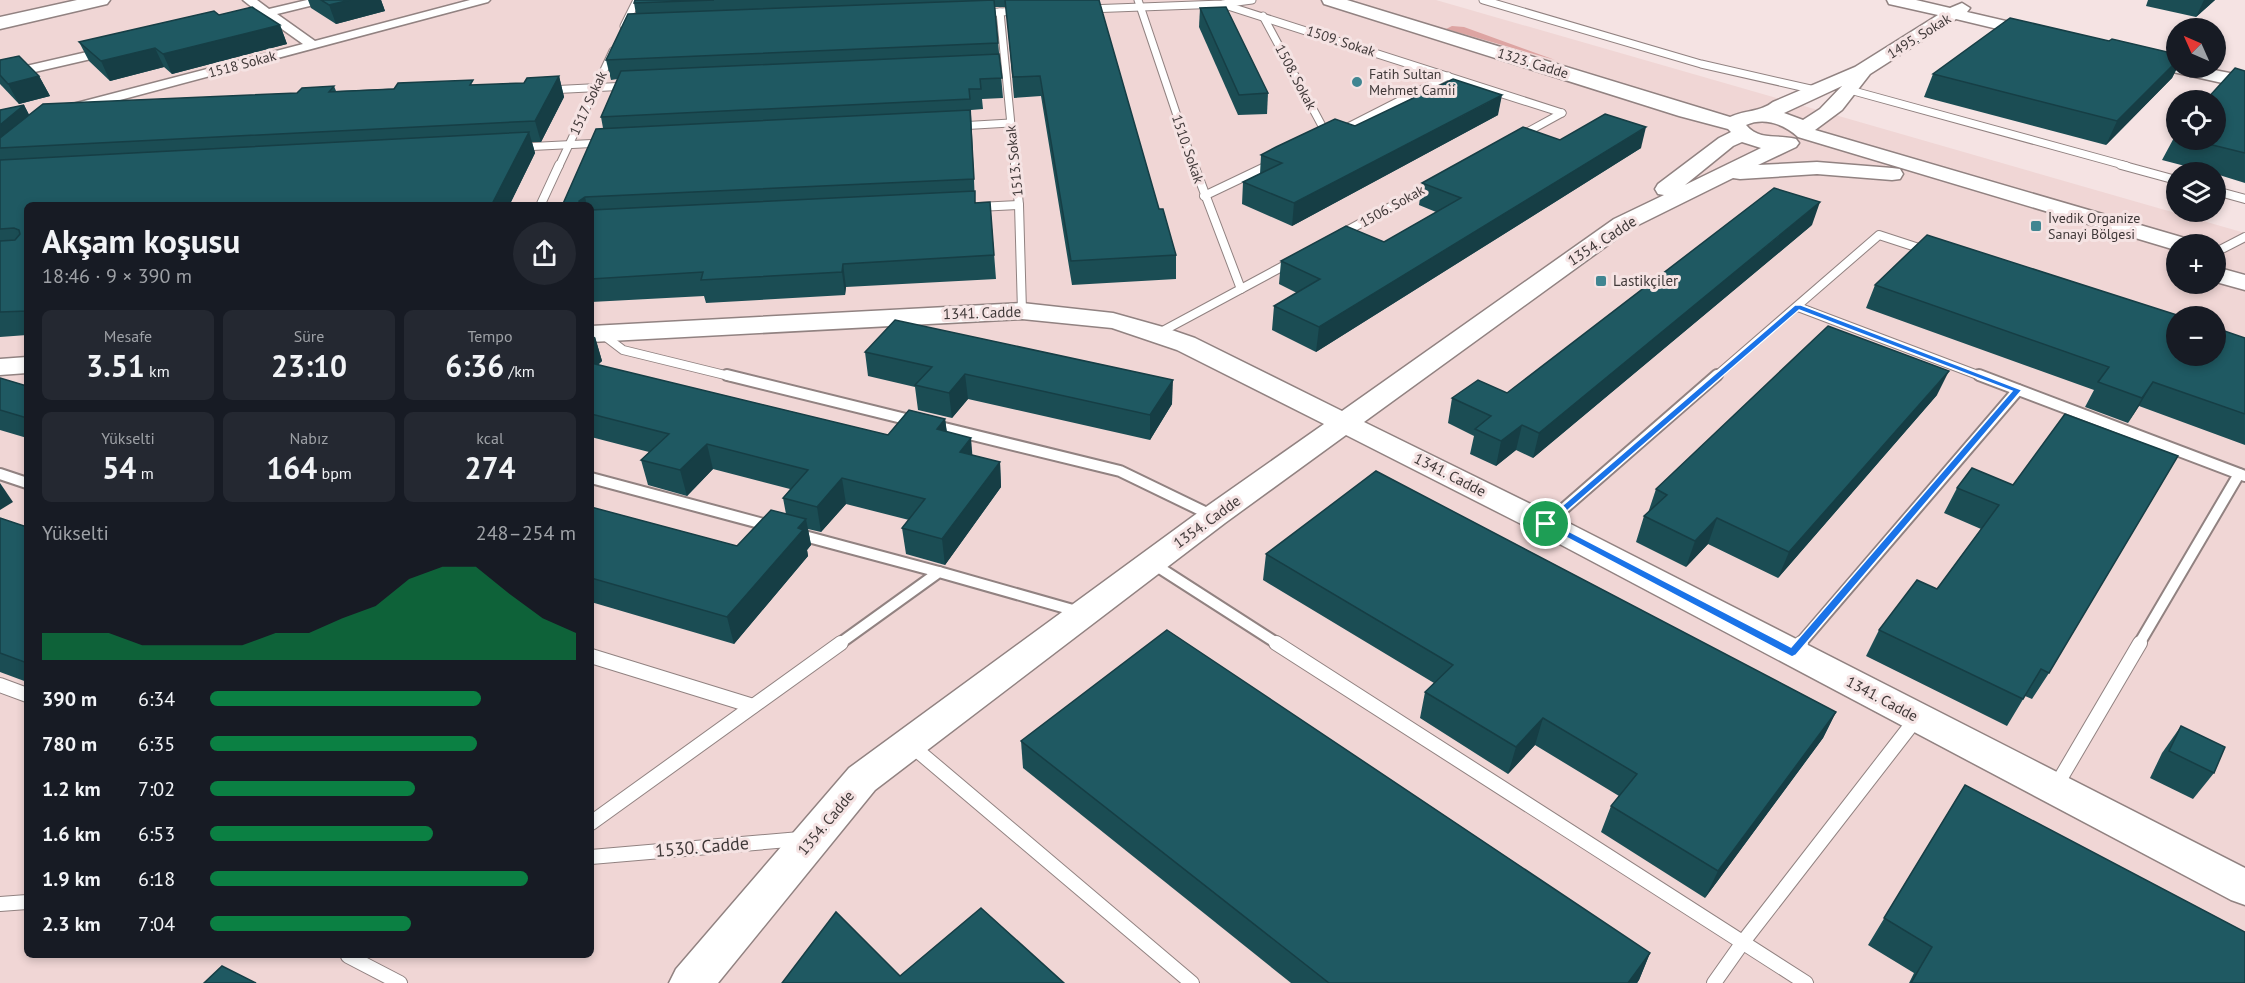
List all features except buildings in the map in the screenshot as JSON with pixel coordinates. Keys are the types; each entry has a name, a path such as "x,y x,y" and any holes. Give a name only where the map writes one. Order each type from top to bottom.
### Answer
{"main road":[{"path":"0,10 46,0"},
{"path":"0,22 101,0"},
{"name":"1323. Cadde","path":"1330,0 1686,111 1750,123"},
{"path":"1362,10 1389,6 1388,0 1750,123 1783,120 1798,135 1892,174 2166,258"},
{"path":"1895,0 2057,38"},
{"name":"1495. Sokak","path":"1622,224 1750,123 1780,106 1862,71 1975,0"},
{"path":"1427,30 1452,20"},
{"name":"1495. Sokak","path":"1798,135 1824,117 1850,90 1862,71"},
{"path":"2226,78 2245,82"},
{"path":"1686,111 1712,131 1715,150"},
{"path":"1750,123 1764,142 1798,135 2166,240"},
{"name":"1354. Cadde","path":"691,983 862,779 1214,516 1622,224 1725,174 1798,135"},
{"path":"1725,174 1793,168 1892,174"},
{"path":"2226,257 2245,264"},
{"path":"2226,277 2245,283"},
{"name":"1341. Cadde","path":"596,334 1022,311 1089,316 1160,333 1347,422 2245,888"},
{"path":"0,367 24,365"}],"street":[{"path":"249,0 313,45"},
{"path":"222,24 322,0"},
{"name":"1518 Sokak","path":"61,111 484,0"},
{"path":"0,76 128,46"}],"lane":[{"name":"1517 Sokak","path":"542,202 637,0"},
{"path":"1082,9 1139,4 1222,4 1252,0"},
{"path":"1483,0 1701,64 1815,90"},
{"name":"1510. Sokak","path":"1139,4 1204,196 1241,289"},
{"name":"1509. Sokak","path":"1222,4 1562,113 1510,141"},
{"path":"976,13 1023,11"},
{"name":"1513. Sokak","path":"1000,12 1019,205 1022,311"},
{"name":"1508. Sokak","path":"1263,16 1328,137"},
{"path":"623,28 635,28"},
{"path":"992,69 1004,68"},
{"path":"1318,142 1448,76"},
{"path":"536,90 642,86"},
{"path":"1850,90 2166,177"},
{"path":"61,111 97,110"},
{"path":"950,126 1010,123"},
{"path":"509,148 616,143"},
{"path":"1204,196 1276,162"},
{"name":"1506. Sokak","path":"1334,238 1438,181"},
{"path":"2226,194 2245,199"},
{"path":"972,208 1019,205"},
{"path":"1546,524 1879,235 1934,253"},
{"path":"2226,248 2245,237"},
{"path":"1160,333 1303,255"},
{"path":"1798,307 2242,475 2054,789"},
{"path":"596,334 623,350 1120,471 1214,516"},
{"path":"1792,653 2018,390"},
{"path":"0,474 24,482"},
{"path":"594,479 1084,613"},
{"path":"1152,562 1806,983"},
{"path":"594,820 939,572"},
{"path":"594,657 753,706"},
{"path":"0,685 24,694"},
{"path":"1714,983 1743,942 1917,718"},
{"path":"909,744 1192,983"},
{"name":"1530. Cadde","path":"594,857 813,837"},
{"path":"0,904 24,902"},
{"path":"352,958 400,983"}],"shaded area":[{"name":"İvedik Organize Sanayi Bölgesi","path":"0,0 1436,0 2166,210 2166,222 2207,222 2245,233 2245,983 0,983"},
{"path":"1452,26 1464,27 1555,60 1446,29"}],"place":[{"name":"Fatih Sultan Mehmet Camii","path":"1357,82"},
{"name":"İvedik Organize Sanayi Bölgesi","path":"2036,226"},
{"name":"Lastikçiler","path":"1601,281"}],"route":[{"path":"1798,307 2018,390 1792,653 1546,524 1798,307"}]}
